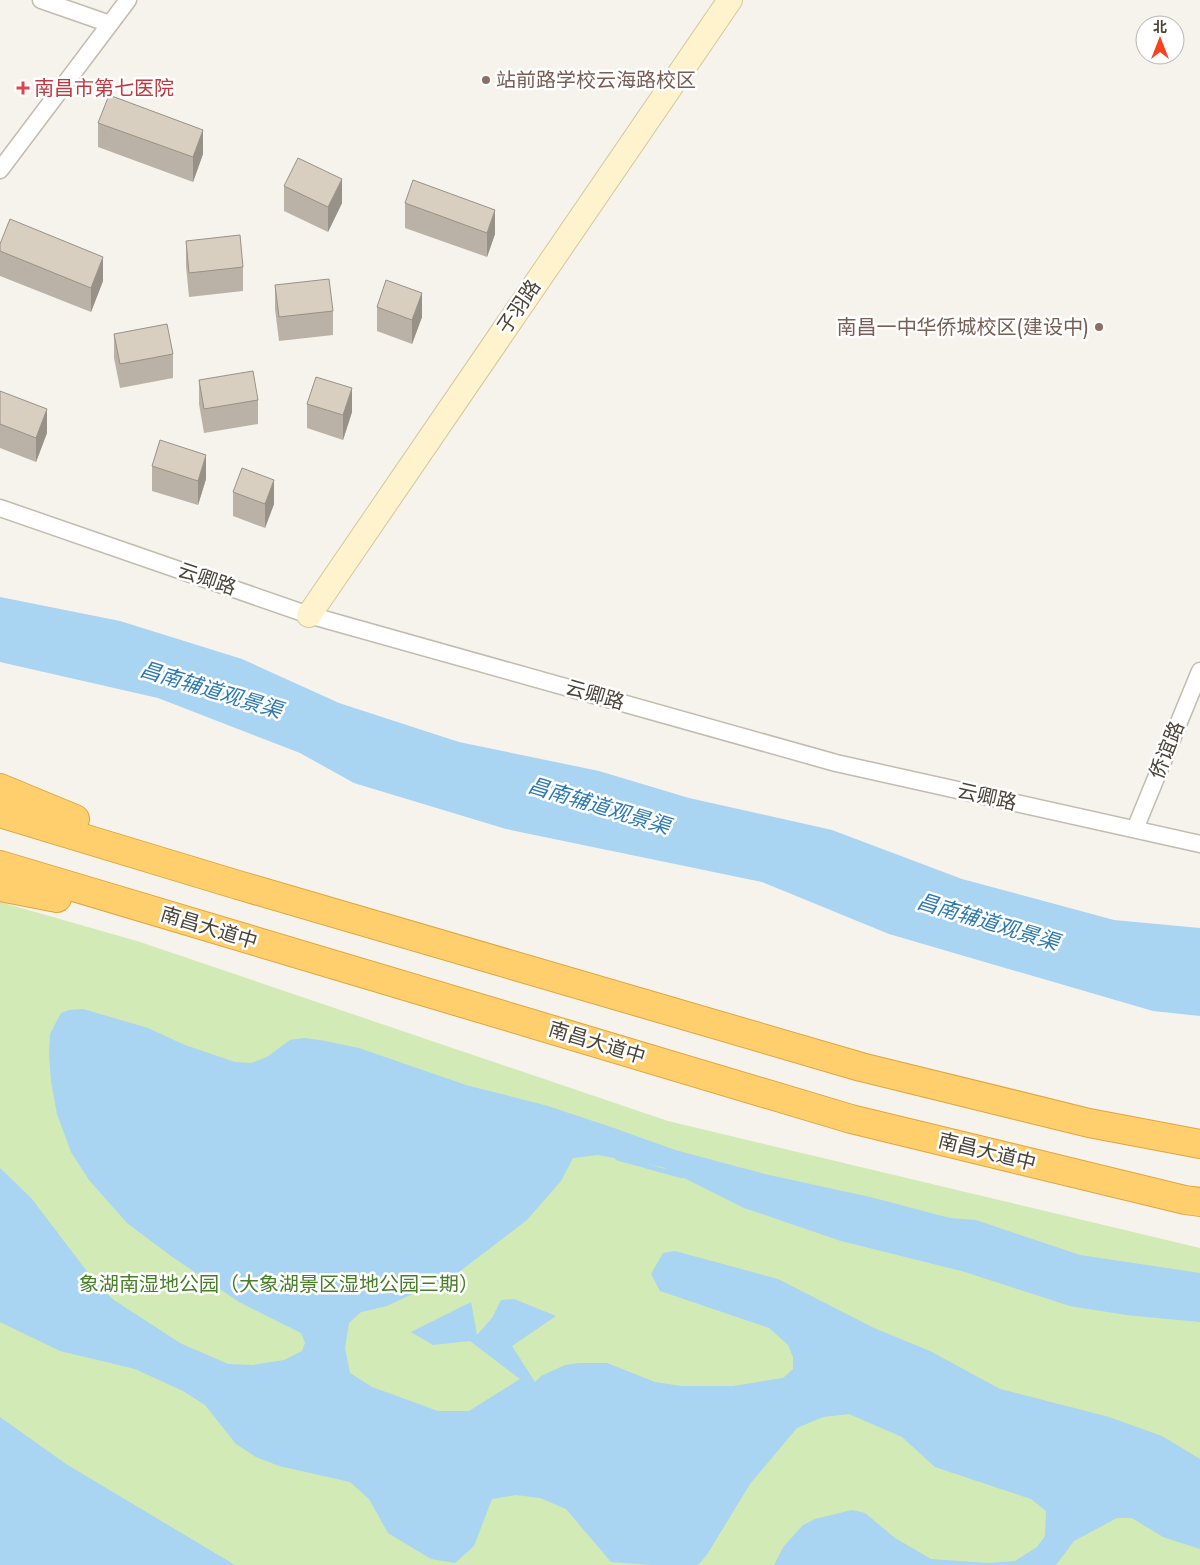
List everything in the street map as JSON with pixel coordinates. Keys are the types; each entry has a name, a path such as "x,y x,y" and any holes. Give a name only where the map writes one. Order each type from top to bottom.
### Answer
{"highway":[{"path":"0,788 238,885"},
{"path":"0,813 238,885 861,1067 1089,1124 1200,1144"},
{"name":"南昌大道中","path":"0,865 851,1119 1200,1202"},
{"path":"0,887 212,928"}],"street":[{"path":"41,0 110,24"},
{"name":"子羽路","path":"309,615 730,0"},
{"path":"0,170 110,24 122,1"},
{"name":"云卿路","path":"0,508 309,615 836,763 1200,844"},
{"name":"侨谊路","path":"1135,830 1200,671"}],"green space":[{"name":"象湖南湿地公园（大象湖景区湿地公园三期）","path":"0,902 137,941 668,1121 1200,1248 1200,1565 185,1565 0,1442"}],"water":[{"name":"昌南辅道观景渠","path":"0,597 120,621 242,659 339,703 459,742 599,771 689,798 832,830 962,879 1114,920 1200,928 1200,1016 1153,1011 889,934 762,882 506,829 354,783 300,753 158,698 0,662"},
{"path":"83,1009 148,1028 185,1045 235,1062 251,1063 267,1057 290,1040 304,1038 359,1048 466,1085 548,1106 675,1150 769,1175 870,1197 950,1218 976,1220 1080,1255 1200,1273 1200,1322 1126,1315 1070,1306 965,1272 841,1241 744,1208 662,1167 598,1155 573,1158 561,1181 527,1220 459,1272 387,1306 361,1312 349,1323 345,1348 350,1373 372,1387 438,1411 469,1411 520,1379 470,1341 433,1345 411,1332 471,1302 477,1335 492,1318 501,1300 514,1299 556,1316 512,1346 535,1382 541,1376 565,1365 579,1363 607,1363 655,1382 681,1386 733,1386 783,1378 793,1369 793,1357 788,1345 769,1328 660,1291 651,1274 663,1253 675,1251 778,1279 874,1328 930,1351 1000,1389 1109,1417 1162,1436 1200,1459 1200,1549 1163,1537 1132,1518 1117,1518 1074,1541 1056,1565 774,1565 784,1546 803,1525 815,1519 852,1510 865,1513 895,1538 931,1559 988,1563 1015,1561 1037,1547 1045,1536 1046,1511 1031,1499 935,1467 902,1437 849,1414 823,1417 797,1428 750,1484 708,1553 696,1565 652,1565 611,1562 566,1509 540,1498 516,1495 492,1499 474,1546 455,1563 431,1559 388,1533 369,1499 350,1482 279,1466 256,1457 236,1444 205,1405 183,1391 135,1369 60,1351 0,1322 0,1168 32,1199 95,1282 114,1300 180,1343 228,1364 253,1365 284,1360 302,1351 305,1343 301,1333 239,1302 171,1256 127,1223 89,1180 71,1152 57,1114 51,1081 49,1054 50,1034 61,1013 69,1010"},
{"path":"0,1417 66,1464 235,1565 0,1565"}],"building":[{"path":"109,95 203,130 193,157 98,123"},
{"path":"298,158 342,179 328,207 284,186"},
{"path":"413,180 495,210 487,233 405,203"},
{"path":"10,219 103,257 91,288 0,251 0,244"},
{"path":"240,235 243,267 189,273 186,241"},
{"path":"329,279 333,311 279,317 275,285"},
{"path":"386,280 422,293 412,320 377,307"},
{"path":"167,324 173,354 120,364 114,334"},
{"path":"253,371 258,400 204,409 199,380"},
{"path":"316,377 352,388 343,415 307,404"},
{"path":"0,391 47,409 36,438 0,424"},
{"path":"160,440 206,455 198,481 152,466"},
{"path":"242,468 274,480 265,504 233,492"}],"waterway":[{"path":"617,1158 682,1176"}],"place":[{"name":"站前路学校云海路校区","path":"486,80"},
{"name":"南昌市第七医院","path":"23,88"},
{"name":"南昌一中华侨城校区(建设中)","path":"1099,327"}]}
